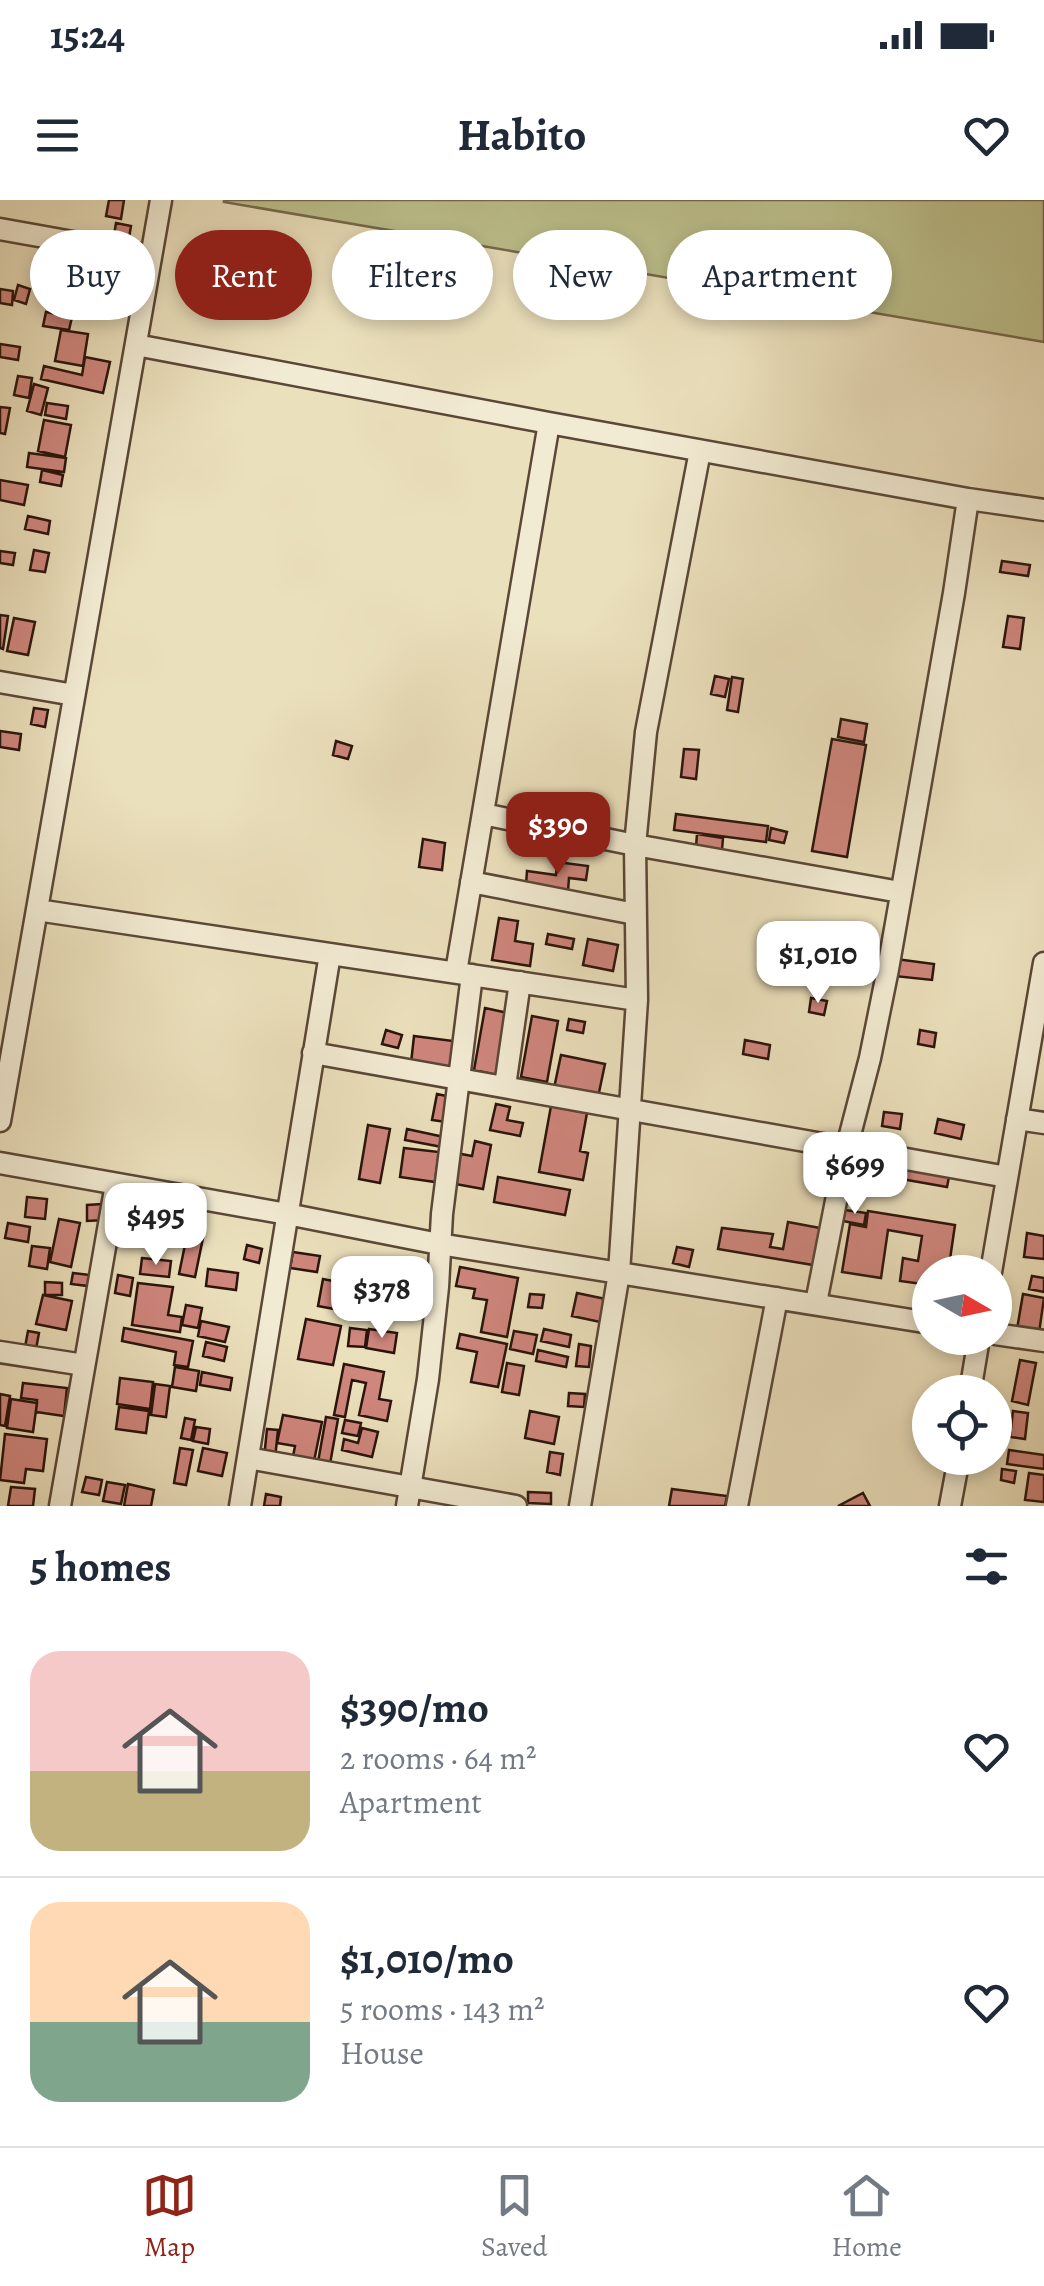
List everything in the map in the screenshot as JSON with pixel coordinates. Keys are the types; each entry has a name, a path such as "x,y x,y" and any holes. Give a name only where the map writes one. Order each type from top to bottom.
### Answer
{"street":[{"path":"155,234 161,200"},
{"path":"0,230 30,235"},
{"path":"0,1121 140,320"},
{"path":"136,345 549,424 1044,510"},
{"path":"409,1497 434,1328 439,1244 459,1078 471,882 549,424"},
{"path":"580,1506 620,1272 637,1000 635,845 646,732 700,451"},
{"path":"816,1303 846,1150 874,1040 968,499"},
{"path":"0,682 74,695"},
{"path":"482,814 900,892"},
{"path":"471,882 634,914"},
{"path":"37,910 637,1000"},
{"path":"240,1506 330,954"},
{"path":"993,1255 1044,963"},
{"path":"505,1086 520,982"},
{"path":"313,1052 1007,1177"},
{"path":"1016,1119 1044,1123"},
{"path":"0,1163 439,1244 912,1319"},
{"path":"60,1506 116,1184"},
{"path":"737,1506 778,1298"},
{"path":"1012,1336 1044,1341"},
{"path":"0,1352 84,1365"},
{"path":"248,1458 409,1497 516,1506"},
{"path":"950,1506 956,1475"}],"green space":[{"path":"1044,200 1044,342 892,316 892,230 667,230 667,278 647,274 647,230 513,230 513,251 493,248 493,230 388,230 224,202"}],"building":[{"path":"109,200 124,200 121,219 106,216"},
{"path":"116,223 131,226 130,230 115,230"},
{"path":"18,285 30,289 26,304 14,300"},
{"path":"0,289 13,291 12,305 0,303"},
{"path":"44,320 71,320 69,330 43,326"},
{"path":"61,330 88,334 83,366 55,361"},
{"path":"0,344 20,347 18,360 0,357"},
{"path":"85,357 110,362 103,393 41,379 44,366 82,375"},
{"path":"18,376 32,378 29,398 14,395"},
{"path":"34,384 48,388 41,415 27,411"},
{"path":"47,403 68,406 66,419 45,415"},
{"path":"0,407 10,408 5,434 0,433"},
{"path":"44,420 71,425 65,457 38,451"},
{"path":"29,453 66,458 64,472 27,467"},
{"path":"42,470 63,475 61,486 40,482"},
{"path":"0,480 28,485 24,505 0,500"},
{"path":"28,516 50,521 48,534 25,529"},
{"path":"34,550 49,553 45,572 30,570"},
{"path":"0,551 15,553 13,565 0,563"},
{"path":"1002,561 1030,565 1028,576 1000,572"},
{"path":"0,615 8,616 3,649 0,648"},
{"path":"1008,616 1024,618 1020,649 1003,647"},
{"path":"14,618 35,622 28,655 7,651"},
{"path":"715,676 729,679 725,697 711,694"},
{"path":"732,677 743,679 738,712 727,710"},
{"path":"34,708 48,710 45,727 31,724"},
{"path":"841,719 867,724 864,742 838,737"},
{"path":"0,731 21,734 19,750 0,747"},
{"path":"832,739 866,745 847,857 812,851"},
{"path":"336,741 352,746 348,759 333,755"},
{"path":"684,749 699,750 696,779 681,777"},
{"path":"540,796 574,802 571,817 537,811"},
{"path":"676,814 768,826 766,842 674,830"},
{"path":"771,828 787,832 784,843 769,840"},
{"path":"697,834 723,838 722,850 696,847"},
{"path":"423,839 445,843 442,870 419,867"},
{"path":"557,862 588,866 586,880 569,878 568,891 526,885 527,871 556,875"},
{"path":"499,918 518,921 515,941 533,944 530,966 492,960"},
{"path":"548,934 574,939 572,949 546,944"},
{"path":"588,939 618,945 613,971 583,965"},
{"path":"896,959 934,964 932,980 894,976"},
{"path":"780,962 811,966 809,981 778,977"},
{"path":"811,998 827,1001 824,1015 809,1012"},
{"path":"485,1008 508,1013 497,1075 474,1070"},
{"path":"532,1016 558,1021 547,1082 521,1077"},
{"path":"569,1019 585,1022 583,1033 567,1030"},
{"path":"386,1030 402,1035 398,1048 382,1044"},
{"path":"920,1030 936,1033 934,1047 918,1044"},
{"path":"414,1036 461,1042 457,1069 411,1063"},
{"path":"745,1040 770,1045 768,1059 743,1054"},
{"path":"561,1055 605,1064 597,1102 553,1093"},
{"path":"437,1094 451,1097 446,1122 432,1120"},
{"path":"496,1104 510,1107 507,1120 523,1123 520,1136 490,1130"},
{"path":"551,1106 587,1113 580,1151 588,1153 583,1180 539,1172"},
{"path":"884,1112 902,1114 900,1129 882,1126"},
{"path":"938,1119 964,1125 961,1139 935,1133"},
{"path":"368,1125 390,1129 380,1183 359,1179"},
{"path":"407,1129 444,1137 442,1147 405,1140"},
{"path":"475,1141 491,1145 483,1189 450,1183 456,1153 472,1156"},
{"path":"404,1148 439,1152 435,1182 400,1177"},
{"path":"875,1160 950,1172 947,1187 873,1174"},
{"path":"498,1177 570,1190 565,1215 494,1202"},
{"path":"27,1197 47,1199 45,1219 25,1217"},
{"path":"102,1204 104,1220 87,1221 87,1205"},
{"path":"845,1210 866,1213 864,1225 843,1221"},
{"path":"868,1211 955,1225 951,1255 919,1255 922,1236 888,1230 881,1278 842,1272 850,1224 866,1227"},
{"path":"59,1219 80,1223 71,1267 50,1262"},
{"path":"788,1222 820,1228 813,1265 718,1249 722,1228 773,1234 770,1247 783,1249"},
{"path":"8,1223 30,1227 28,1242 5,1238"},
{"path":"128,1223 176,1232 174,1246 125,1237"},
{"path":"1027,1233 1044,1236 1044,1259 1024,1257"},
{"path":"187,1235 203,1238 195,1277 179,1274"},
{"path":"247,1245 262,1249 259,1263 244,1259"},
{"path":"32,1246 50,1248 47,1269 29,1266"},
{"path":"677,1247 693,1250 689,1267 673,1263"},
{"path":"293,1252 320,1256 317,1272 290,1268"},
{"path":"142,1258 171,1261 169,1277 140,1274"},
{"path":"903,1258 912,1260 912,1283 900,1281"},
{"path":"349,1262 361,1265 358,1285 345,1282"},
{"path":"418,1264 431,1267 424,1292 411,1288"},
{"path":"460,1267 518,1278 507,1337 481,1332 487,1300 473,1298 475,1289 456,1286"},
{"path":"208,1269 238,1273 236,1290 206,1286"},
{"path":"73,1273 90,1275 88,1286 71,1284"},
{"path":"118,1275 133,1278 130,1296 115,1293"},
{"path":"1032,1276 1044,1278 1044,1292 1029,1289"},
{"path":"323,1279 338,1282 334,1309 318,1306"},
{"path":"45,1282 62,1283 62,1295 45,1295"},
{"path":"138,1283 173,1287 168,1315 182,1317 180,1332 132,1325"},
{"path":"374,1283 397,1287 391,1319 367,1315"},
{"path":"343,1285 356,1286 354,1302 342,1301"},
{"path":"577,1293 615,1301 610,1324 572,1316"},
{"path":"530,1294 544,1295 542,1308 528,1307"},
{"path":"1023,1294 1044,1298 1039,1333 1017,1329"},
{"path":"43,1295 72,1301 66,1330 36,1324"},
{"path":"186,1305 202,1308 198,1328 182,1325"},
{"path":"306,1319 341,1326 333,1365 298,1359"},
{"path":"201,1321 229,1327 225,1342 198,1336"},
{"path":"124,1328 193,1341 188,1367 174,1365 176,1352 122,1341"},
{"path":"350,1328 367,1330 365,1347 348,1346"},
{"path":"369,1329 397,1333 394,1353 366,1348"},
{"path":"544,1329 571,1335 569,1347 541,1341"},
{"path":"28,1331 39,1333 36,1349 25,1347"},
{"path":"514,1331 537,1335 533,1354 510,1349"},
{"path":"460,1334 507,1344 498,1387 471,1382 477,1352 457,1348"},
{"path":"206,1342 227,1347 224,1361 203,1356"},
{"path":"579,1344 591,1346 589,1367 576,1366"},
{"path":"538,1350 568,1357 566,1367 536,1361"},
{"path":"1020,1360 1036,1363 1028,1405 1012,1401"},
{"path":"507,1363 524,1366 519,1395 502,1392"},
{"path":"344,1364 384,1372 379,1399 391,1401 387,1421 359,1415 366,1383 352,1380 345,1417 334,1415"},
{"path":"175,1367 199,1371 196,1391 172,1387"},
{"path":"202,1372 232,1378 230,1390 200,1385"},
{"path":"120,1378 153,1382 150,1409 117,1404"},
{"path":"23,1383 67,1388 64,1416 36,1412 37,1400 21,1398"},
{"path":"155,1384 170,1386 166,1417 151,1415"},
{"path":"569,1393 585,1394 584,1407 568,1406"},
{"path":"0,1394 10,1396 5,1426 0,1425"},
{"path":"11,1399 37,1403 33,1432 7,1428"},
{"path":"119,1407 149,1411 146,1433 116,1429"},
{"path":"530,1411 559,1417 554,1444 525,1438"},
{"path":"1013,1411 1028,1413 1025,1439 1012,1437"},
{"path":"283,1415 322,1422 313,1466 292,1462 295,1446 277,1443"},
{"path":"326,1417 338,1419 330,1464 318,1462"},
{"path":"185,1418 195,1420 191,1440 181,1438"},
{"path":"345,1420 361,1423 358,1436 342,1433"},
{"path":"196,1427 210,1429 208,1444 193,1441"},
{"path":"362,1428 378,1432 372,1457 342,1450 344,1439 358,1443"},
{"path":"267,1429 278,1430 275,1459 264,1458"},
{"path":"5,1434 47,1439 43,1471 26,1469 24,1483 0,1480"},
{"path":"180,1448 193,1450 186,1485 174,1483"},
{"path":"203,1448 227,1453 222,1476 198,1471"},
{"path":"1012,1450 1044,1455 1044,1469 1012,1465"},
{"path":"550,1452 563,1454 560,1475 547,1472"},
{"path":"1016,1471 1014,1483 1001,1480 1001,1475"},
{"path":"1029,1473 1044,1475 1044,1502 1025,1500"},
{"path":"86,1477 102,1480 99,1495 82,1492"},
{"path":"107,1482 125,1485 121,1504 103,1501"},
{"path":"128,1484 154,1490 151,1506 124,1506"},
{"path":"11,1487 35,1489 33,1506 8,1506"},
{"path":"672,1489 727,1496 725,1506 669,1506"},
{"path":"528,1492 551,1493 551,1504 528,1503"},
{"path":"863,1493 870,1506 838,1506"},
{"path":"266,1494 281,1497 280,1506 264,1506"}]}
